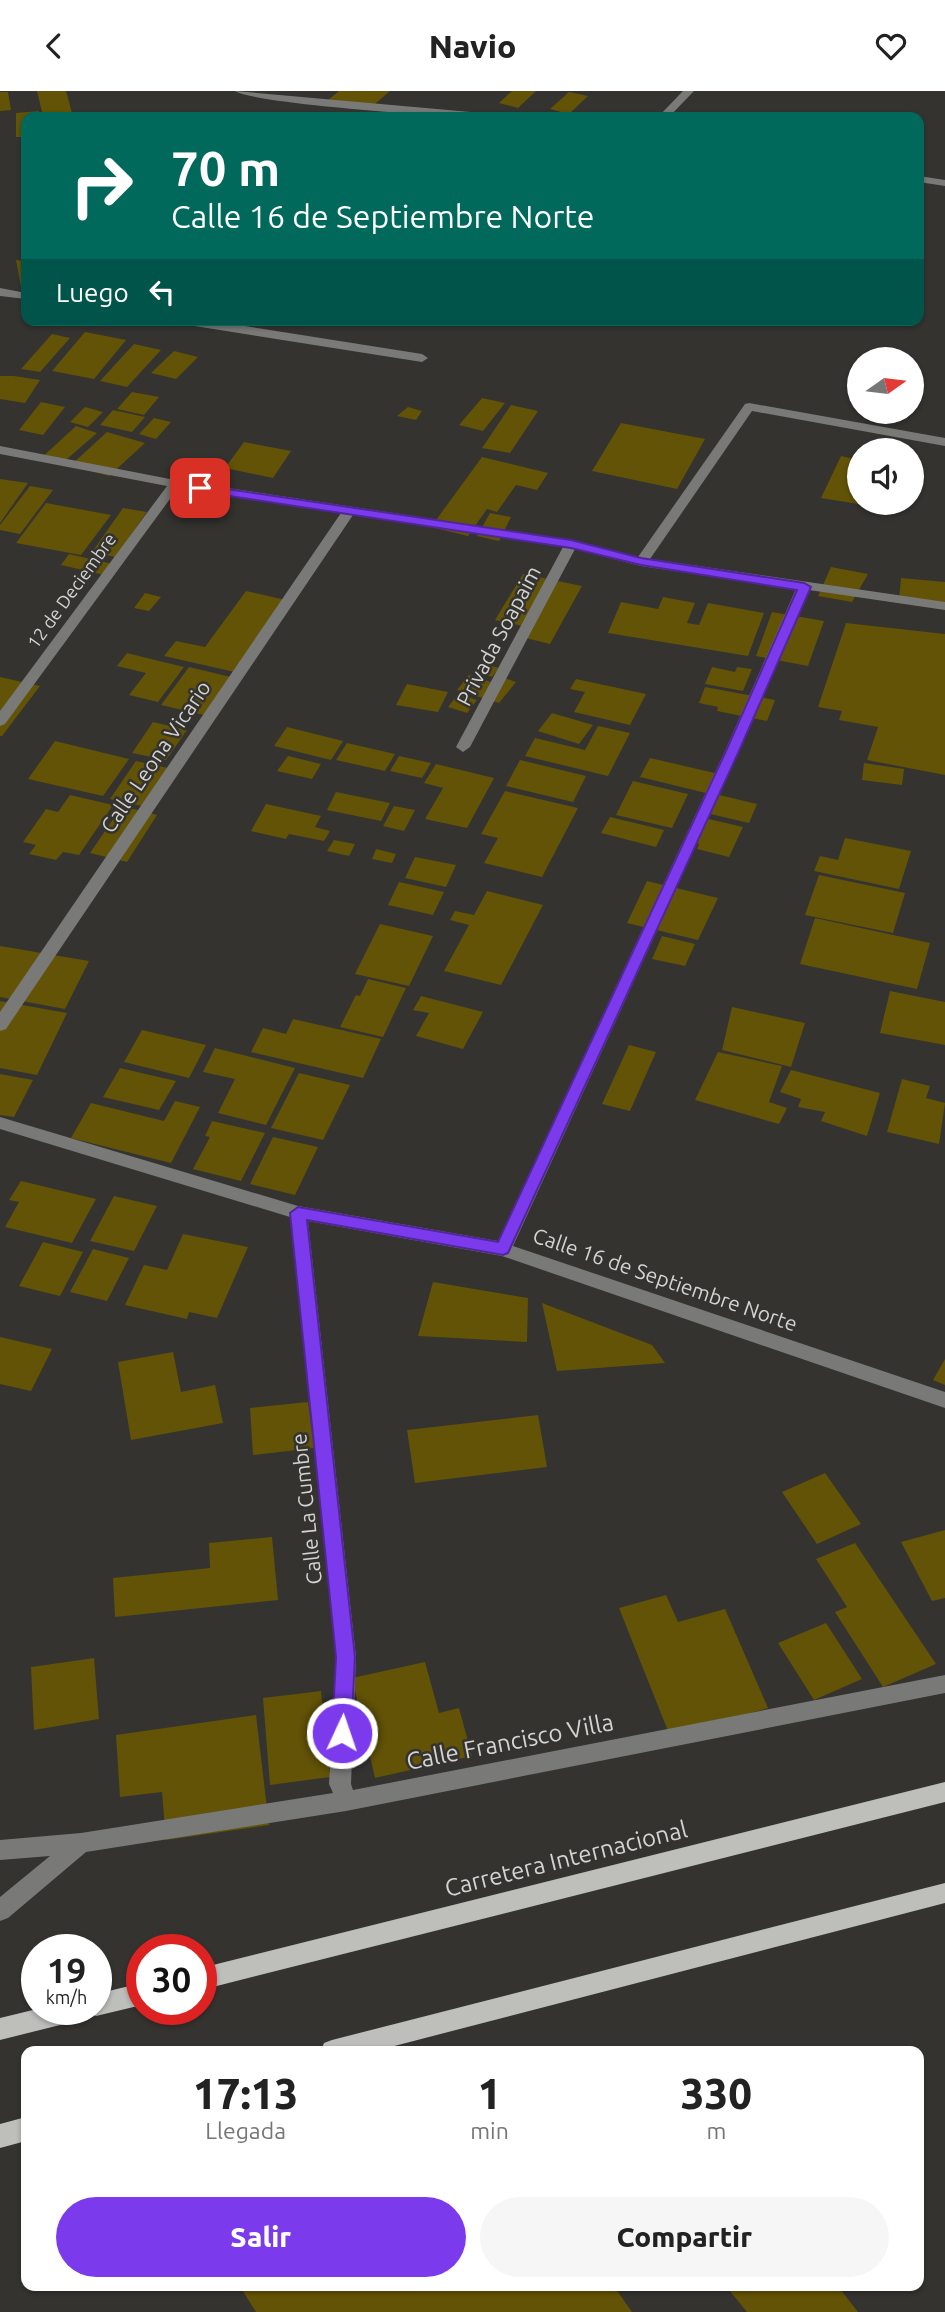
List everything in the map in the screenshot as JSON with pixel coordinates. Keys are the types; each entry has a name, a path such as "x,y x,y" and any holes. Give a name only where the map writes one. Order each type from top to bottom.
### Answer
{"main road":[{"name":"Carretera Internacional","path":"217,1975 945,1792"},
{"path":"351,2046 945,1893"},
{"path":"0,2029 21,2024"},
{"path":"0,2136 21,2130"}],"street":[{"path":"240,91 439,112"},
{"path":"668,112 689,91"},
{"path":"924,180 945,183"},
{"path":"0,292 21,295"},
{"path":"220,326 422,358"},
{"path":"641,562 749,407 945,442"},
{"path":"0,450 175,484 571,544 641,562 945,606"},
{"name":"12 de Deciembre","path":"0,721 175,484"},
{"name":"Calle Leona Vicario","path":"0,1025 348,512"},
{"name":"Privada Soapaim","path":"463,747 571,544"},
{"path":"503,1249 732,751 804,587"},
{"name":"Calle 16 de Septiembre Norte","path":"0,1123 298,1213 503,1249 945,1400"},
{"name":"Calle La Cumbre","path":"298,1213 345,1657 340,1784 346,1801"},
{"name":"Calle Francisco Villa","path":"0,1850 80,1843 346,1801 945,1684"},
{"path":"0,1911 80,1843"}],"building":[{"path":"37,91 66,91 72,112 42,112"},
{"path":"339,91 390,91 368,110 328,100"},
{"path":"512,91 536,91 518,108 499,103"},
{"path":"0,92 8,92 11,110 0,111"},
{"path":"569,92 588,96 571,112 550,109"},
{"path":"16,113 21,113 21,137 16,137"},
{"path":"16,260 21,260 21,287"},
{"path":"85,332 126,340 94,379 52,371"},
{"path":"52,334 70,338 40,372 21,369"},
{"path":"134,344 161,350 127,387 100,381"},
{"path":"174,351 198,357 176,379 151,373"},
{"path":"0,376 40,380 25,403 0,399"},
{"path":"132,392 159,397 144,415 117,409"},
{"path":"482,398 505,403 483,431 459,425"},
{"path":"41,402 65,407 43,435 19,430"},
{"path":"511,405 538,411 510,453 482,448"},
{"path":"85,407 103,412 88,427 70,422"},
{"path":"408,407 422,411 416,420 397,416"},
{"path":"113,410 145,417 132,432 100,425"},
{"path":"154,418 171,422 156,439 139,434"},
{"path":"621,423 705,439 677,489 592,471"},
{"path":"76,426 97,433 60,465 40,459"},
{"path":"107,432 145,443 109,476 71,465"},
{"path":"244,442 291,451 273,478 225,468"},
{"path":"841,456 847,457 847,502 821,498"},
{"path":"482,457 548,473 537,490 516,485 497,512 487,509 468,536 431,527"},
{"path":"0,479 28,483 0,523"},
{"path":"30,486 53,490 20,534 0,530 0,525"},
{"path":"46,503 111,515 81,555 16,543"},
{"path":"123,508 147,512 115,557 92,552"},
{"path":"490,513 511,517 499,541 477,536"},
{"path":"69,554 113,564 104,575 61,565"},
{"path":"831,567 868,574 852,602 818,596"},
{"path":"523,574 582,586 550,644 526,638 532,628 495,620"},
{"path":"901,578 945,582 945,605 899,600"},
{"path":"246,591 290,601 239,673 164,656 176,641 205,647"},
{"path":"145,593 161,597 149,611 134,608"},
{"path":"663,597 695,603 687,623 699,625 708,603 764,613 748,656 608,633 621,602 658,609"},
{"path":"772,612 824,621 808,666 756,656"},
{"path":"846,623 945,634 945,775 867,760 878,727 839,720 842,711 818,707"},
{"path":"127,653 184,667 158,702 129,695 146,673 117,666"},
{"path":"484,664 499,668 492,677 477,672"},
{"path":"189,667 231,677 204,715 161,705"},
{"path":"712,667 735,672 737,667 752,669 743,691 705,684"},
{"path":"469,675 491,682 496,675 516,682 499,703 457,690"},
{"path":"0,677 40,686 2,736 0,736"},
{"path":"576,679 646,694 630,725 574,712 585,692 570,689"},
{"path":"407,684 448,692 438,712 396,705"},
{"path":"705,687 775,700 767,721 717,711 718,707 699,703"},
{"path":"458,694 477,700 467,713 448,707"},
{"path":"552,713 593,725 579,744 538,731"},
{"path":"153,722 187,730 166,760 132,753"},
{"path":"598,726 630,733 608,776 525,756 535,738 585,750"},
{"path":"287,727 343,741 331,760 274,746"},
{"path":"55,741 129,759 103,796 28,779"},
{"path":"347,743 395,754 385,771 336,760"},
{"path":"288,756 321,764 312,779 277,771"},
{"path":"399,756 431,763 422,778 390,771"},
{"path":"650,758 719,774 710,794 640,777"},
{"path":"520,760 586,776 573,802 506,786"},
{"path":"136,761 177,770 151,808 110,799"},
{"path":"864,763 904,769 902,785 862,780"},
{"path":"436,764 494,778 467,828 425,819 443,788 424,783"},
{"path":"633,781 688,794 672,828 616,815"},
{"path":"505,791 578,808 542,877 484,863 498,838 481,834"},
{"path":"336,792 390,803 381,821 327,810"},
{"path":"715,794 757,804 749,823 706,813"},
{"path":"70,795 113,805 79,855 63,852 56,860 29,854 36,845 23,842 46,809 58,812"},
{"path":"266,804 321,816 315,827 330,831 324,841 289,834 286,839 251,831"},
{"path":"122,806 157,815 127,862 90,853"},
{"path":"394,806 415,810 404,831 383,826"},
{"path":"696,816 743,827 729,857 697,849 699,844 685,840"},
{"path":"610,817 664,830 656,847 601,833"},
{"path":"845,838 911,851 899,889 814,871 820,856 838,860"},
{"path":"334,840 355,844 349,856 327,851"},
{"path":"376,849 396,854 392,863 372,859"},
{"path":"415,857 456,865 446,887 405,878"},
{"path":"819,875 905,893 893,933 805,915"},
{"path":"647,881 718,898 698,940 627,923"},
{"path":"399,882 444,892 433,915 388,905"},
{"path":"487,891 543,905 501,985 444,971 469,925 450,920 455,911 474,915"},
{"path":"815,918 930,943 917,989 800,964"},
{"path":"380,924 433,936 409,986 355,974"},
{"path":"662,936 695,944 685,966 652,959"},
{"path":"0,946 89,961 65,1009 0,997"},
{"path":"368,979 406,988 383,1037 340,1027 356,995 360,996"},
{"path":"890,991 945,1002 945,1045 880,1033"},
{"path":"421,996 483,1012 463,1049 416,1036 429,1013 413,1010"},
{"path":"0,1001 67,1013 37,1075 0,1068"},
{"path":"732,1007 805,1023 791,1067 722,1050"},
{"path":"293,1019 381,1039 363,1078 251,1052 263,1028 286,1034"},
{"path":"142,1030 206,1045 189,1078 124,1062"},
{"path":"629,1045 656,1052 630,1111 602,1104"},
{"path":"215,1048 295,1068 266,1125 218,1113 235,1079 203,1072"},
{"path":"718,1052 782,1066 769,1102 787,1108 779,1124 695,1100"},
{"path":"120,1068 176,1081 159,1110 103,1097"},
{"path":"791,1070 880,1093 867,1136 821,1121 825,1112 798,1107 801,1099 780,1092"},
{"path":"299,1073 350,1085 323,1140 271,1128"},
{"path":"0,1074 33,1080 14,1117 0,1115"},
{"path":"902,1079 930,1086 926,1098 945,1103 939,1144 887,1132"},
{"path":"175,1101 200,1107 171,1163 71,1138 91,1103 164,1121"},
{"path":"212,1121 265,1133 241,1181 193,1169 210,1137 205,1136"},
{"path":"273,1137 318,1147 295,1195 250,1184"},
{"path":"21,1181 96,1199 72,1243 5,1227 19,1202 9,1200"},
{"path":"114,1196 157,1206 134,1251 90,1241"},
{"path":"183,1234 248,1247 217,1318 189,1312 187,1319 125,1305 144,1265 167,1270"},
{"path":"43,1242 83,1252 60,1296 19,1286"},
{"path":"93,1249 129,1258 107,1301 70,1292"},
{"path":"433,1282 528,1298 527,1342 418,1336"},
{"path":"542,1303 652,1345 665,1363 557,1371"},
{"path":"0,1337 52,1349 31,1391 0,1384"},
{"path":"173,1352 181,1392 215,1385 223,1423 131,1440 118,1362"},
{"path":"945,1359 945,1385 933,1380"},
{"path":"308,1402 314,1448 253,1455 250,1408"},
{"path":"538,1415 547,1467 415,1483 407,1430"},
{"path":"825,1473 861,1524 817,1544 782,1492"},
{"path":"945,1530 945,1598 932,1601 901,1542"},
{"path":"272,1537 278,1600 115,1617 113,1578 210,1568 209,1543"},
{"path":"855,1543 936,1664 883,1687 835,1612 847,1607 816,1559"},
{"path":"666,1595 678,1622 725,1609 768,1708 670,1736 619,1608"},
{"path":"826,1623 862,1679 814,1700 778,1643"},
{"path":"94,1658 99,1719 34,1730 31,1667"},
{"path":"425,1662 439,1713 459,1708 472,1756 375,1778 352,1678"},
{"path":"321,1691 330,1777 270,1785 263,1698"},
{"path":"256,1715 269,1825 166,1840 162,1792 120,1797 116,1735"},
{"path":"243,2291 617,2291 632,2312 256,2312"},
{"path":"730,2291 842,2291 858,2312 747,2312"}],"route":[{"path":"200,488 571,544 641,562 804,587 732,751 503,1249 298,1213 345,1657 342,1733"}]}
